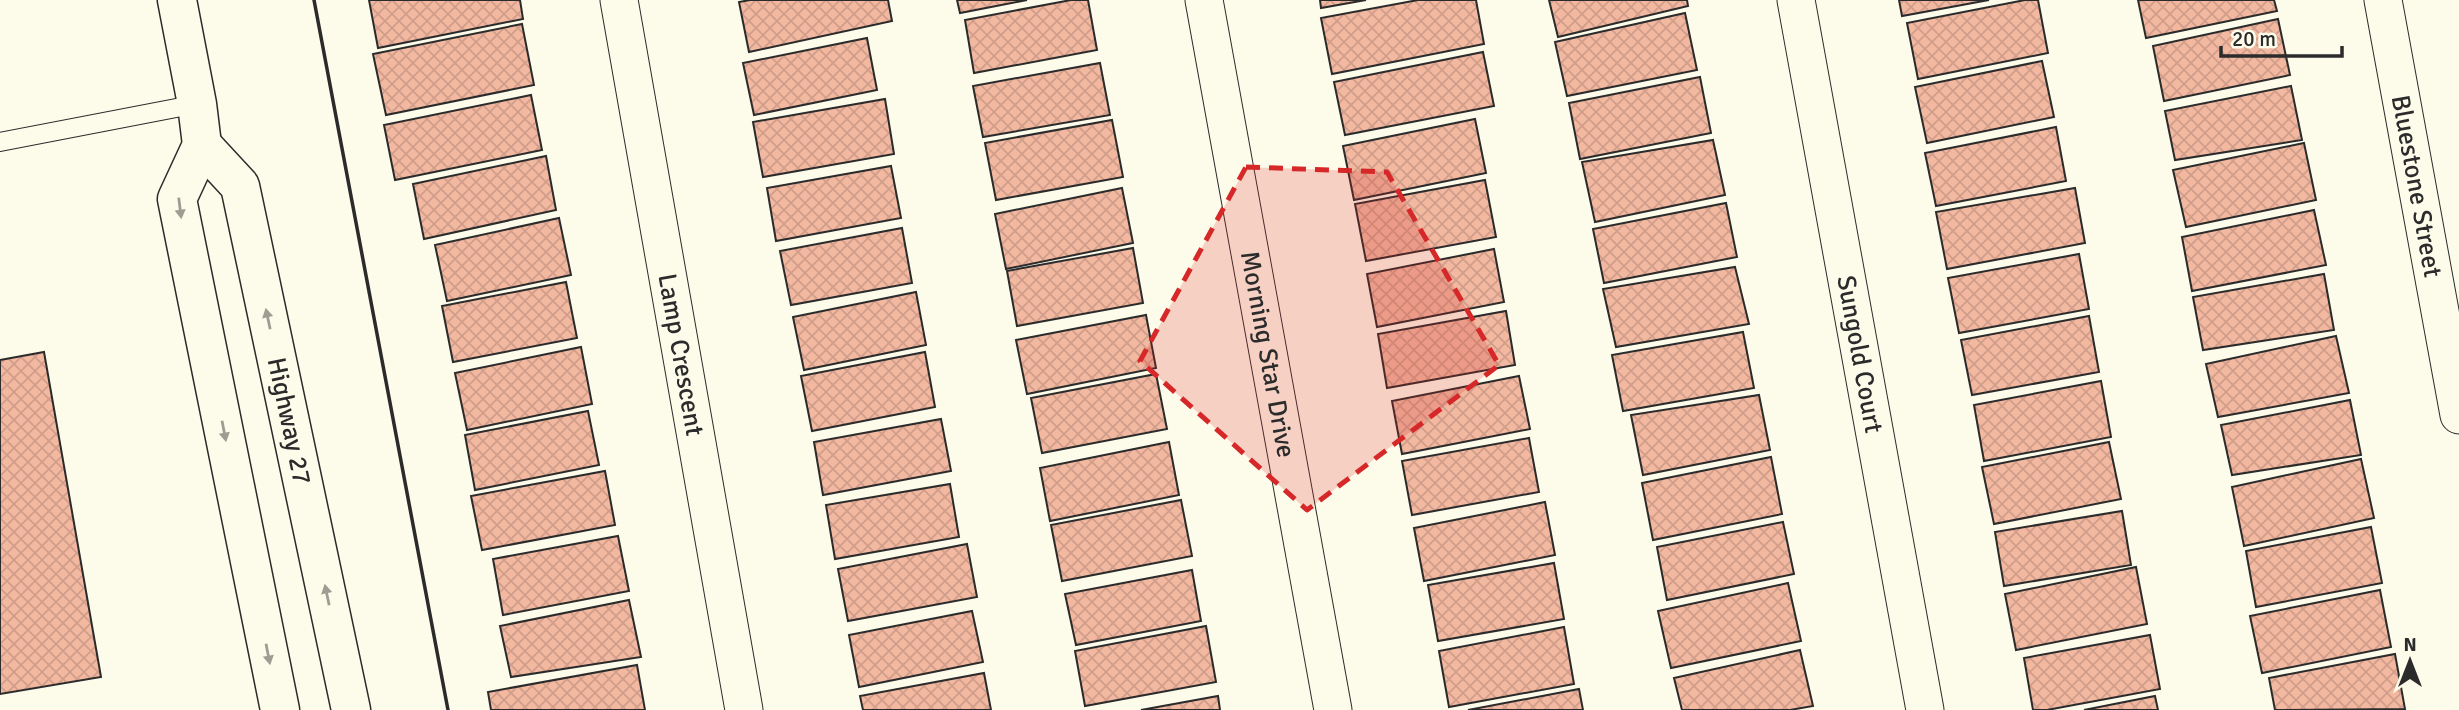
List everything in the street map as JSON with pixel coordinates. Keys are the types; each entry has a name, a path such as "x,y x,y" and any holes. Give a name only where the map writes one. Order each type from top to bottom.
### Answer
{"main road":[{"path":"177,0 202,145 177,199 277,709"},
{"name":"Highway 27","path":"202,145 240,186 351,710"}],"street":[{"name":"Lamp Crescent","path":"619,0 744,710"},
{"name":"Morning Star Drive","path":"1205,0 1333,710"},
{"name":"Sungold Court","path":"1796,0 1925,710"},
{"name":"Bluestone Street","path":"2383,0 2459,415"}],"lane":[{"path":"0,142 197,104"}],"highlighted area":[{"path":"1246,167 1387,172 1499,365 1307,510 1140,361"}],"building":[{"path":"369,0 520,0 523,19 378,48"},
{"path":"888,0 892,21 749,52 739,2"},
{"path":"957,0 1027,0 960,13"},
{"path":"1071,0 1088,0 1097,50 974,73 965,20"},
{"path":"1320,0 1366,0 1321,8"},
{"path":"1418,0 1476,0 1484,44 1332,74 1321,18"},
{"path":"1549,0 1687,0 1688,6 1558,37"},
{"path":"1899,0 1989,0 1902,16"},
{"path":"2025,0 2038,0 2048,53 1918,79 1907,23"},
{"path":"2138,0 2274,0 2277,11 2146,38"},
{"path":"1685,13 1697,70 1567,96 1555,42"},
{"path":"2278,19 2290,75 2164,101 2153,46"},
{"path":"522,24 534,85 386,115 373,54"},
{"path":"867,38 877,90 754,115 743,63"},
{"path":"1483,52 1494,106 1345,135 1334,82"},
{"path":"2042,61 2054,117 1927,143 1915,87"},
{"path":"1100,63 1110,115 983,137 973,86"},
{"path":"1700,77 1711,133 1580,159 1569,103"},
{"path":"2291,86 2302,140 2175,160 2165,111"},
{"path":"531,95 542,150 395,180 384,125"},
{"path":"885,99 894,154 763,177 753,122"},
{"path":"1475,119 1486,173 1354,200 1343,146"},
{"path":"1112,120 1123,177 996,200 985,143"},
{"path":"2056,127 2066,181 1936,206 1925,153"},
{"path":"1713,140 1725,195 1595,222 1582,162"},
{"path":"2304,143 2316,200 2186,227 2173,170"},
{"path":"546,156 556,210 424,239 413,184"},
{"path":"891,166 901,218 776,241 767,188"},
{"path":"1485,180 1496,237 1366,261 1355,204"},
{"path":"1122,188 1133,243 1006,269 995,214"},
{"path":"2075,188 2085,243 1947,269 1936,212"},
{"path":"1726,203 1737,257 1604,283 1593,229"},
{"path":"2314,210 2326,265 2192,291 2182,237"},
{"path":"559,218 571,275 447,301 435,245"},
{"path":"902,228 912,283 791,305 780,251"},
{"path":"1133,248 1143,303 1017,326 1007,271"},
{"path":"1494,249 1504,302 1377,327 1367,274"},
{"path":"2079,254 2089,309 1959,333 1948,278"},
{"path":"1735,267 1749,324 1616,347 1603,289"},
{"path":"2324,274 2334,330 2203,350 2193,297"},
{"path":"566,282 577,338 453,362 442,306"},
{"path":"916,292 926,345 804,370 793,317"},
{"path":"1506,311 1515,365 1387,388 1378,334"},
{"path":"1146,315 1156,368 1027,394 1016,340"},
{"path":"2089,316 2099,372 1972,395 1961,340"},
{"path":"1743,332 1754,388 1623,411 1612,355"},
{"path":"2336,336 2349,393 2218,417 2206,364"},
{"path":"581,347 592,404 467,430 455,373"},
{"path":"44,352 101,677 0,694 0,360"},
{"path":"925,352 935,407 812,431 801,376"},
{"path":"1156,374 1167,429 1042,453 1031,398"},
{"path":"1519,376 1530,429 1402,454 1392,401"},
{"path":"2101,381 2111,437 1984,461 1974,405"},
{"path":"1759,395 1770,450 1643,475 1631,415"},
{"path":"2350,400 2361,455 2232,475 2221,425"},
{"path":"588,411 599,465 475,490 465,435"},
{"path":"941,419 951,471 823,495 814,442"},
{"path":"1529,438 1539,492 1412,515 1402,461"},
{"path":"1169,442 1179,495 1050,521 1040,468"},
{"path":"2109,442 2121,499 1994,524 1982,467"},
{"path":"1771,457 1782,514 1653,540 1642,483"},
{"path":"2361,459 2374,518 2244,546 2232,487"},
{"path":"605,471 615,525 482,550 471,496"},
{"path":"950,484 959,537 835,559 826,505"},
{"path":"1181,500 1192,556 1062,581 1051,525"},
{"path":"1545,502 1555,555 1424,581 1414,528"},
{"path":"2122,511 2131,565 2004,586 1995,532"},
{"path":"1783,522 1794,574 1667,600 1657,547"},
{"path":"2371,527 2382,583 2256,607 2246,551"},
{"path":"618,536 629,591 503,615 493,559"},
{"path":"967,544 977,597 848,621 838,569"},
{"path":"1554,563 1564,619 1438,641 1428,585"},
{"path":"2136,567 2147,624 2016,650 2005,594"},
{"path":"1192,570 1201,621 1076,645 1065,594"},
{"path":"1788,583 1801,641 1671,668 1658,611"},
{"path":"2380,590 2391,647 2262,673 2250,616"},
{"path":"629,600 641,657 511,677 500,626"},
{"path":"972,611 983,662 859,687 849,635"},
{"path":"1206,626 1216,682 1085,706 1075,651"},
{"path":"1564,627 1574,684 1449,707 1439,651"},
{"path":"2150,635 2160,689 2047,710 2033,710 2024,658"},
{"path":"1800,650 1813,706 1790,710 1682,710 1674,678"},
{"path":"2395,654 2405,709 2275,710 2269,678"},
{"path":"637,665 645,710 491,710 488,692"},
{"path":"984,673 991,710 863,710 860,696"},
{"path":"1579,689 1583,710 1468,710"},
{"path":"1218,696 1220,710 1141,710"},
{"path":"2155,696 2158,710 2084,710"}],"wall":[{"path":"314,0 448,710"}]}
